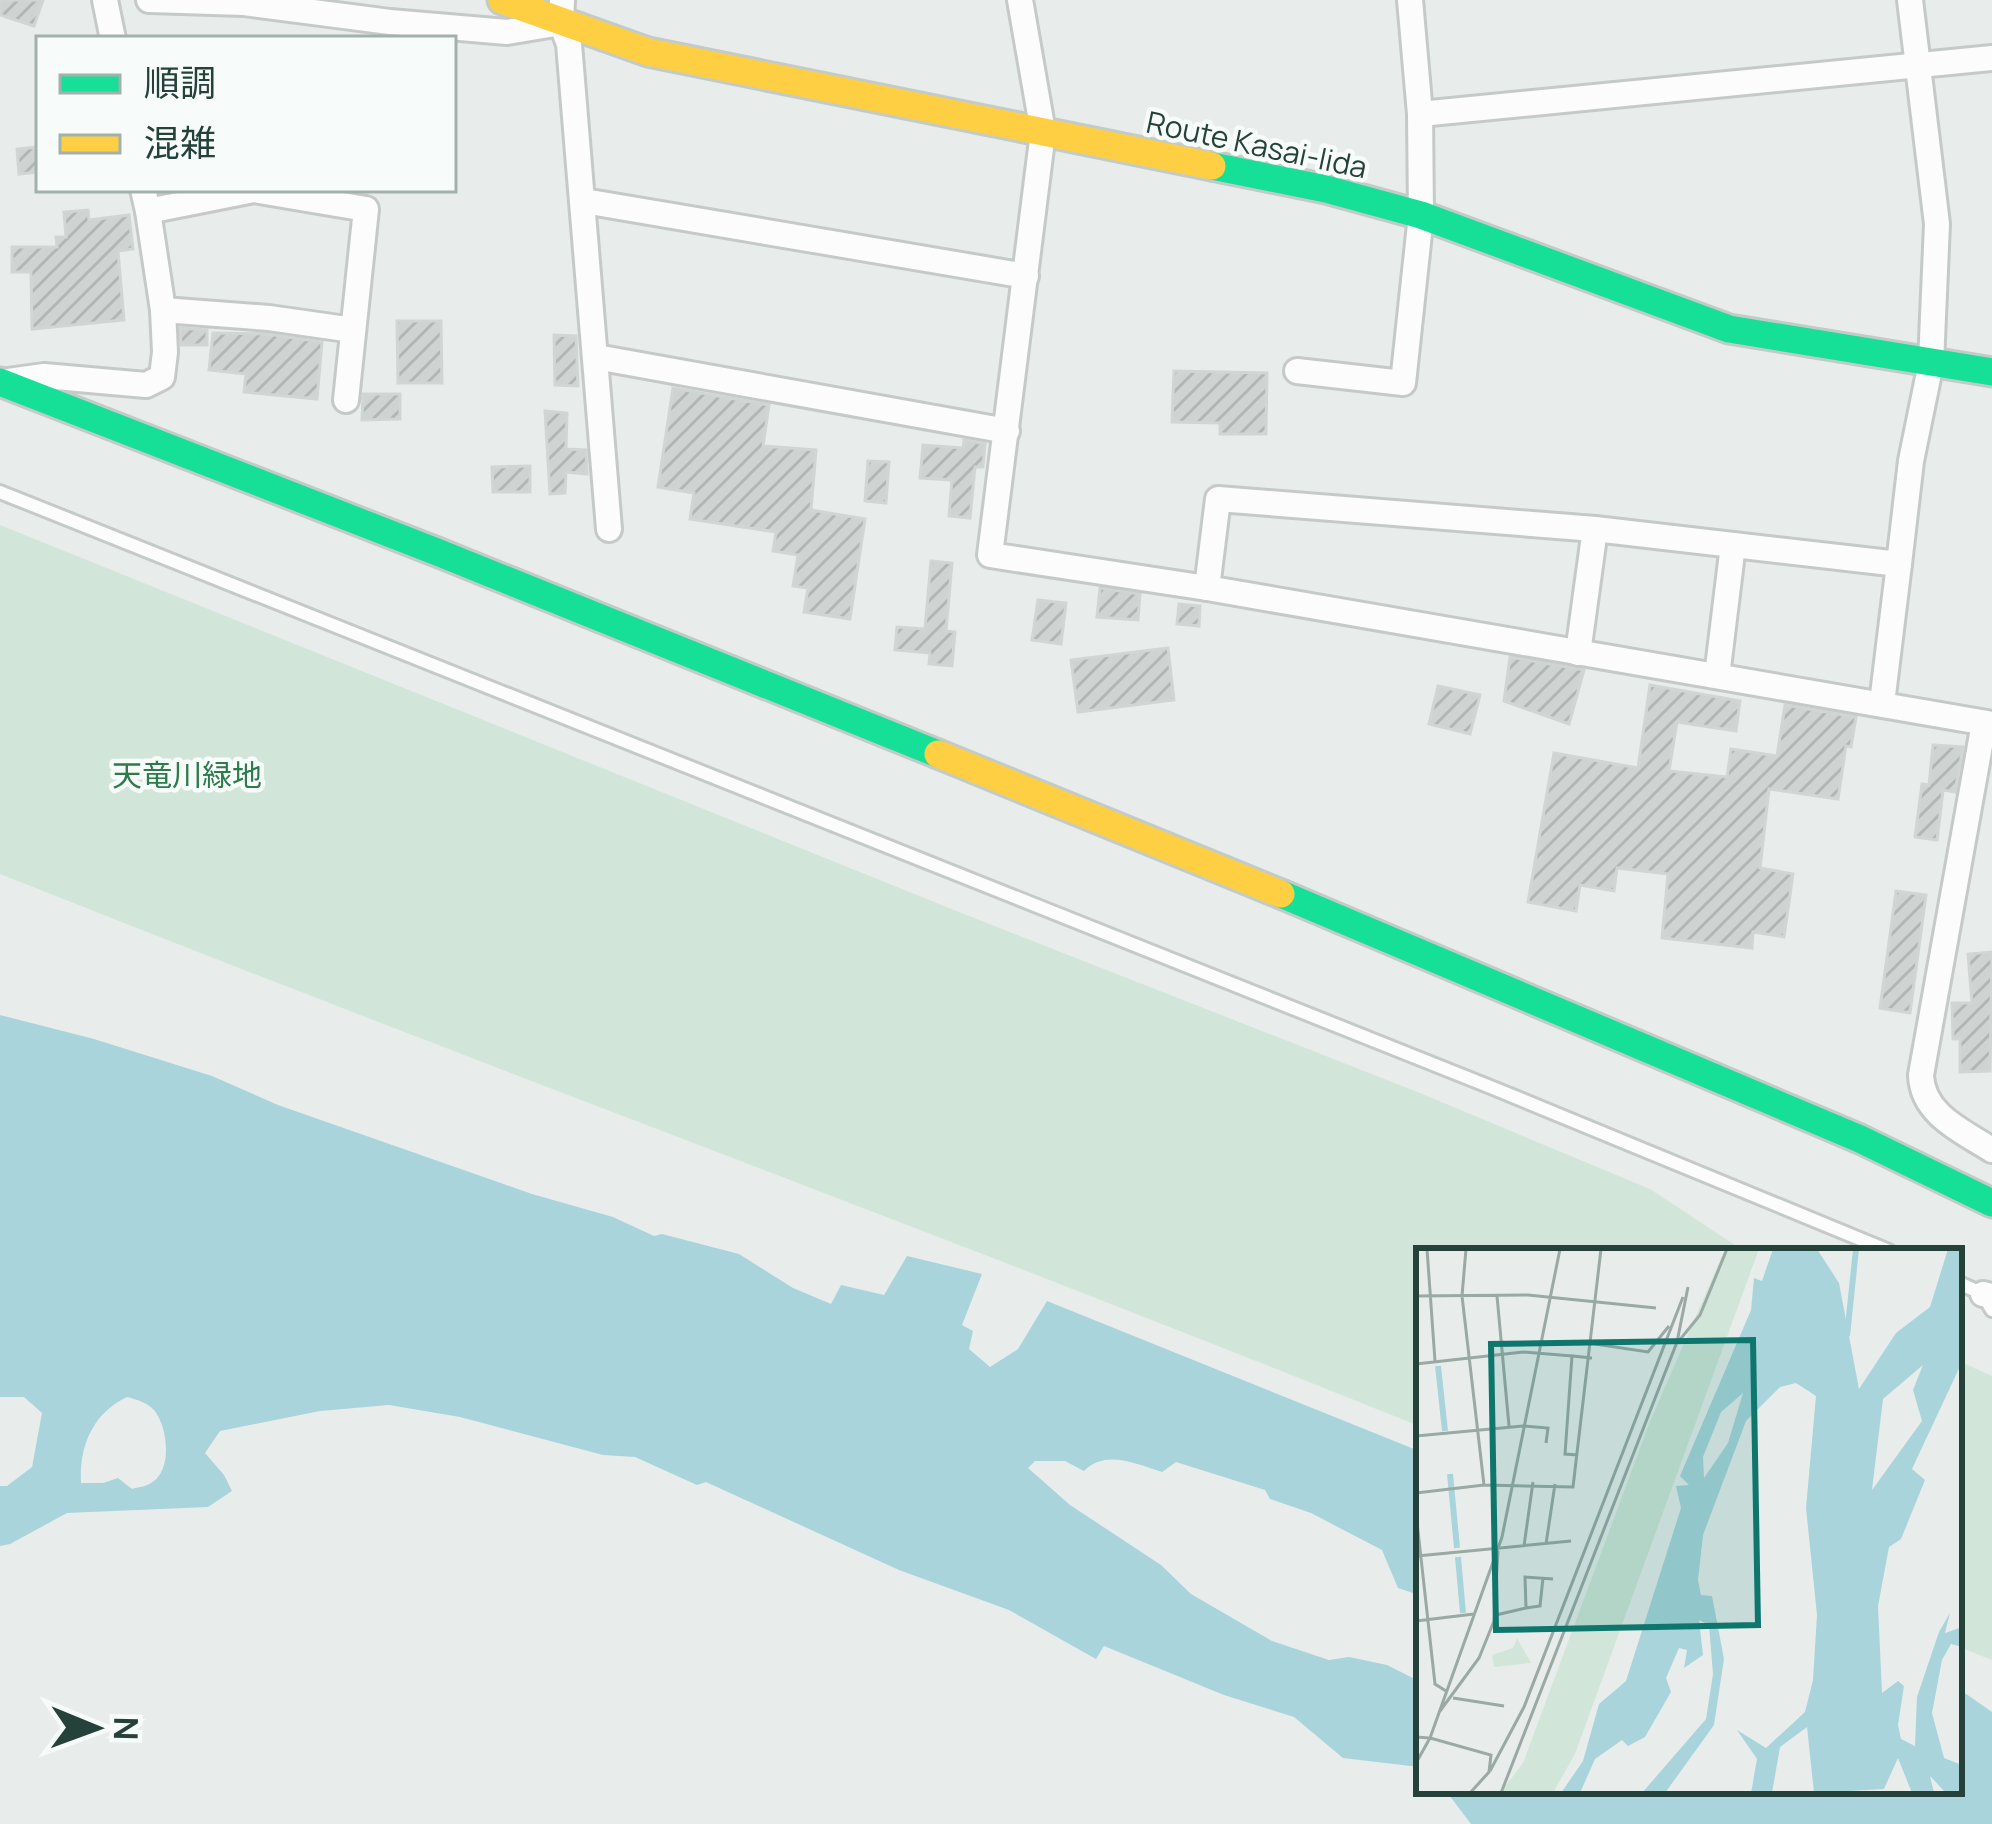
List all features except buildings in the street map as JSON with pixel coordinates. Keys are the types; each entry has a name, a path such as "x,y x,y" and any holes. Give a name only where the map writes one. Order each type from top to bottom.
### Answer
{"street":[{"path":"105,0 112,36"},
{"path":"149,0 244,3 389,31 507,32 561,12 569,44 584,201 609,529"},
{"name":"Route Kasai-Iida","path":"502,0 561,12 648,52 1326,189 1421,215 1730,329 1992,372"},
{"path":"1020,0 1043,132 990,555 1208,588 1988,723 1922,1094 1940,1117 1992,1150"},
{"path":"1297,371 1403,382 1421,215 1420,114 1409,0"},
{"path":"1882,703 1912,461 1931,362 1937,224 1910,0"},
{"path":"1420,114 1992,58"},
{"path":"0,382 44,376 146,385 162,377 163,310 146,200 232,192"},
{"path":"279,192 367,199 346,400"},
{"path":"584,201 1026,275"},
{"path":"163,310 353,330"},
{"path":"596,357 1007,431"},
{"path":"0,382 437,552 1337,916 1860,1138 1992,1203"},
{"path":"1208,588 1218,499 1595,529 1899,564"},
{"path":"1578,653 1595,529"},
{"path":"1718,676 1733,545"}],"lane":[{"path":"0,492 1882,1248"},
{"path":"1962,1285 1989,1300"}],"green space":[{"name":"天竜川緑地","path":"0,525 1420,1093 1650,1189 1739,1248 1416,1248 1416,1425 0,874"},
{"path":"1962,1362 1992,1376 1992,1660 1962,1648"}],"water":[{"path":"0,1015 212,1076 278,1105 532,1194 613,1217 654,1236 662,1234 739,1254 793,1288 831,1304 841,1285 884,1295 907,1256 982,1274 962,1325 973,1331 969,1349 990,1367 1018,1349 1047,1301 1416,1450 1416,1594 1398,1588 1382,1550 1311,1513 1270,1499 1265,1490 1176,1462 1162,1472 1111,1460 1084,1471 1065,1461 1035,1461 1028,1468 1070,1505 1161,1565 1191,1594 1272,1641 1329,1660 1349,1657 1387,1665 1416,1680 1416,1767 1343,1758 1294,1717 1224,1695 1104,1646 1096,1659 1009,1610 899,1570 706,1482 697,1485 635,1457 603,1455 460,1417 389,1405 320,1411 220,1431 205,1453 232,1491 208,1507 67,1513 0,1546 0,1486 32,1467 42,1413 24,1397 0,1397","holes":["127,1397 145,1403 163,1427 165,1459 158,1477 132,1489 118,1478 81,1483 86,1444 97,1421"]},
{"path":"1962,1691 1992,1712 1992,1824 1471,1824 1448,1794 1962,1794"}],"traffic: fast":[{"path":"1212,166 1326,189 1421,215 1729,329 1992,372"},
{"path":"0,382 938,754"},
{"path":"1281,894 1860,1139 1992,1203"}],"traffic: slow":[{"path":"502,0 648,52 1212,166"},
{"path":"938,754 1281,894"}]}
